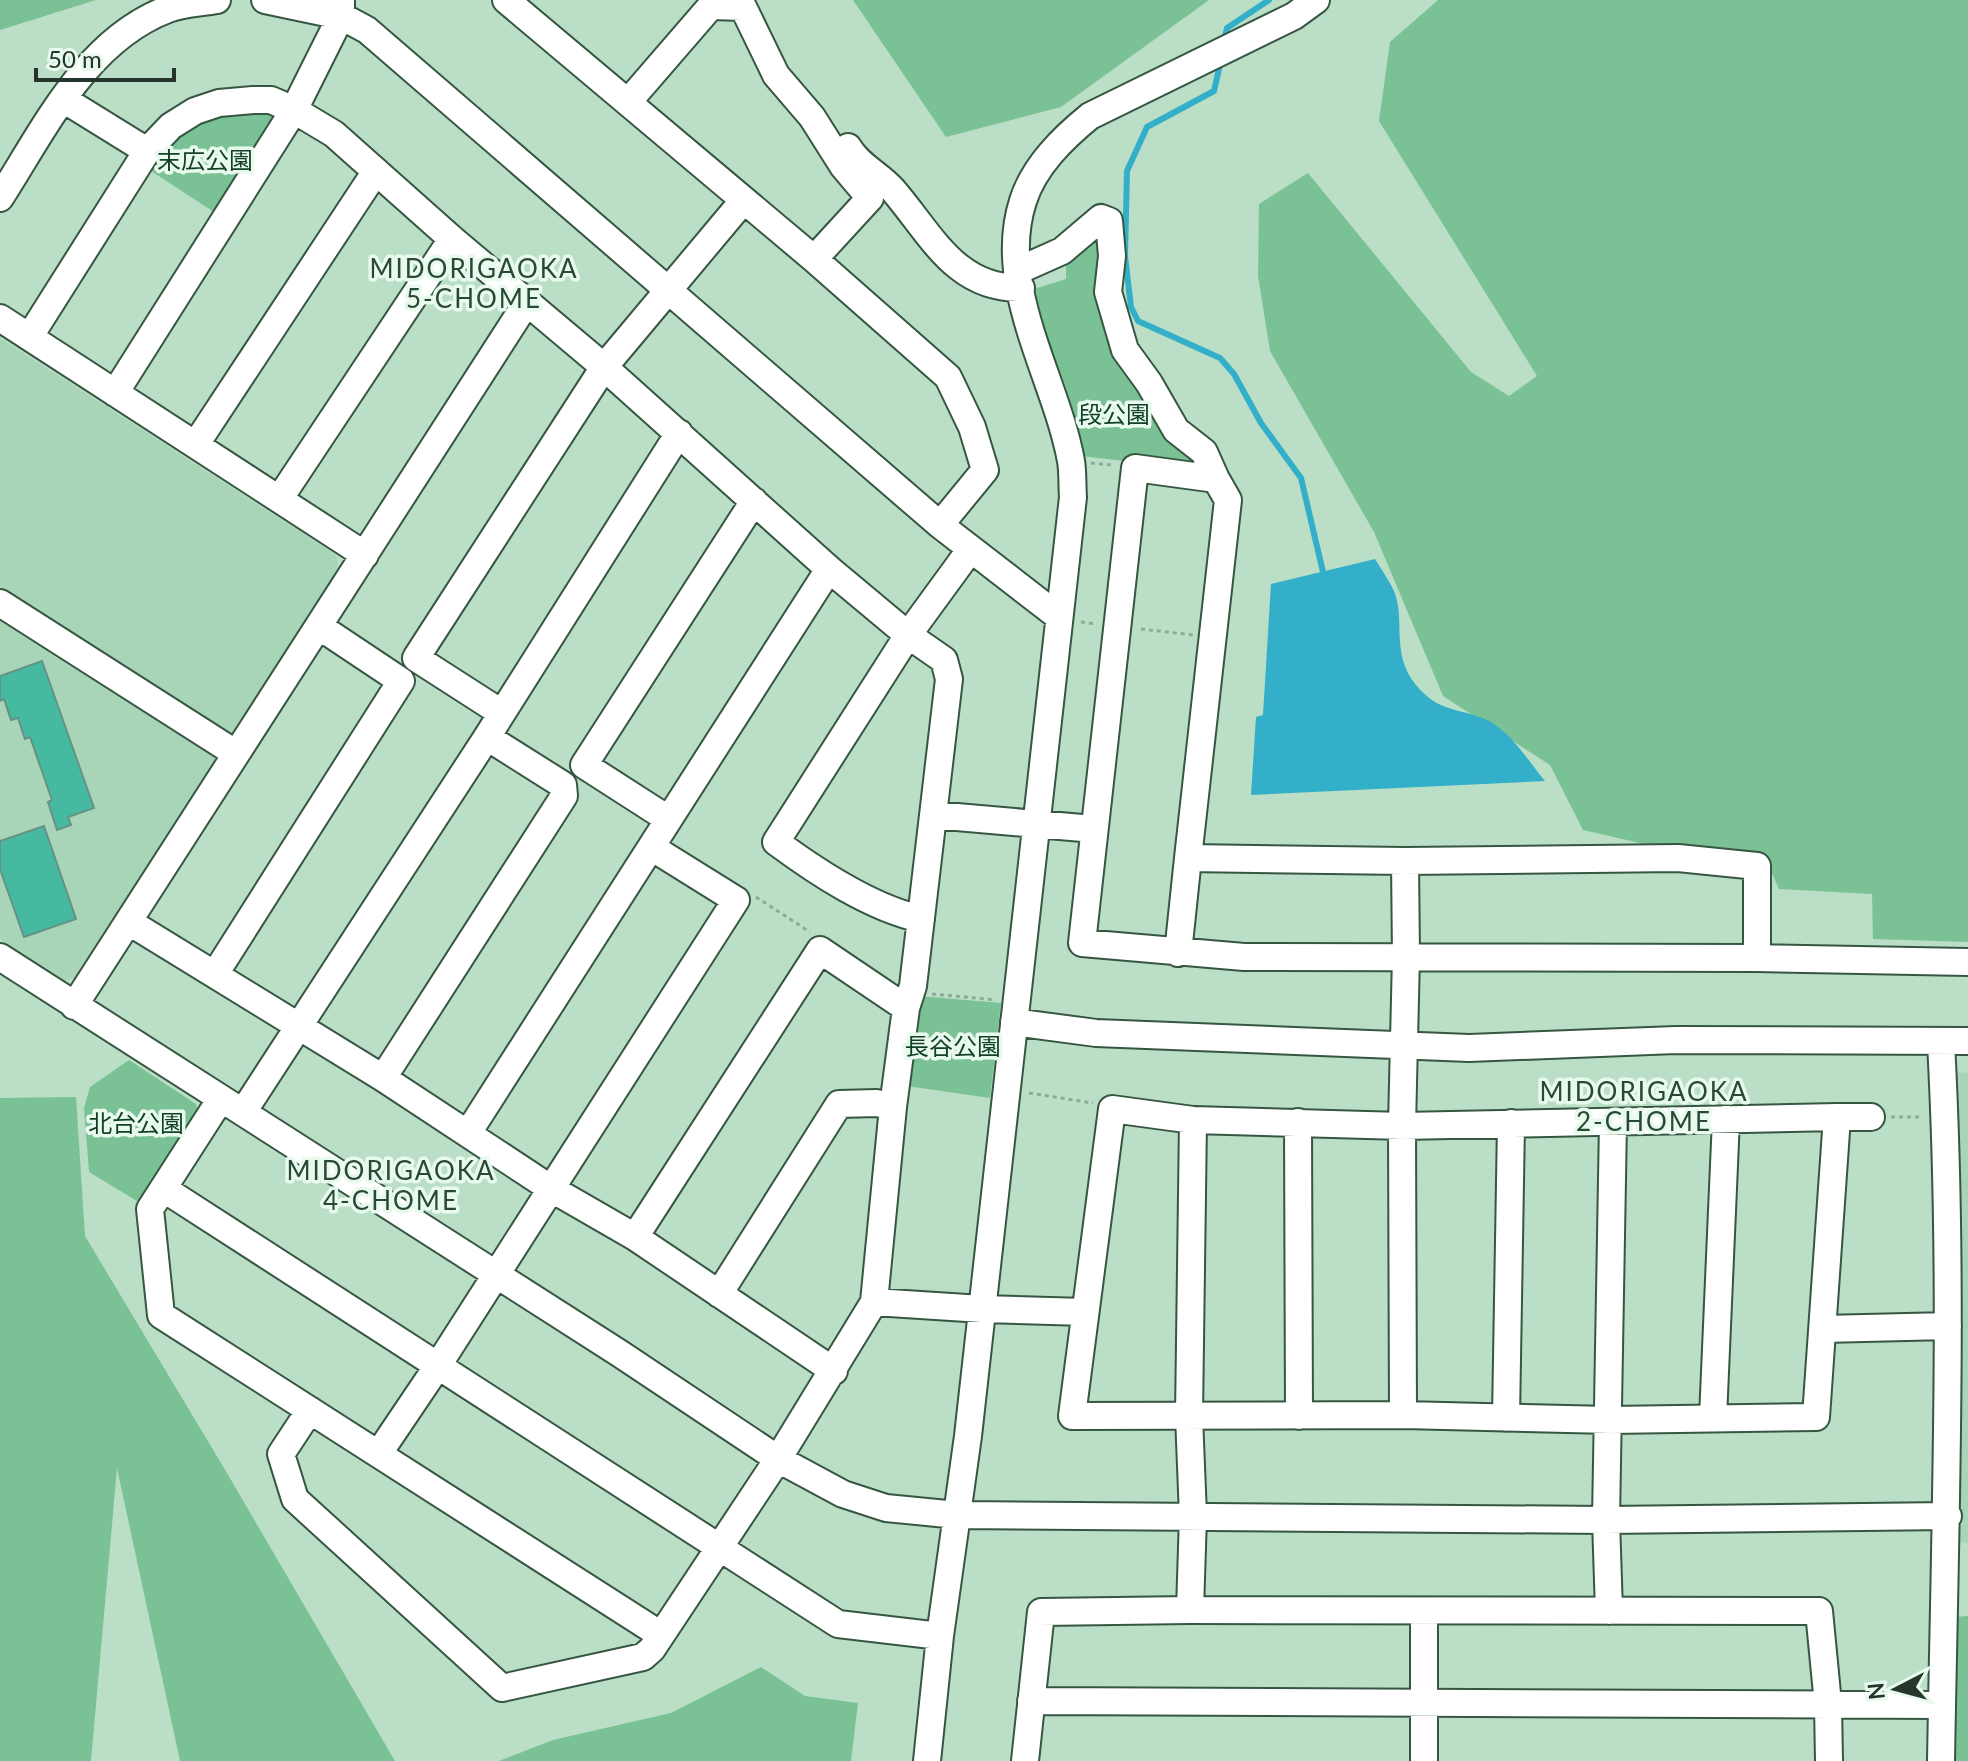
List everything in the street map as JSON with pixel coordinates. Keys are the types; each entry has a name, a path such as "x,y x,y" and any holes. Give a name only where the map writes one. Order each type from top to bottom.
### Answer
{"street":[{"path":"0,198 63,99 86,68 120,35 169,8 217,0"},
{"path":"265,0 341,8 940,525 1066,619"},
{"path":"506,0 814,259 948,377 972,427 985,470 940,525"},
{"path":"927,1761 1036,826 1066,619 1073,497 1071,461 1019,280 1022,202 1031,182 1065,136 1090,116 1294,16 1316,0"},
{"path":"628,102 711,6 758,6 786,66 824,107 854,158 890,187 950,261 971,277 990,285 1019,280 1062,251 1101,218 1109,221 1112,256 1108,292 1125,350 1149,383 1176,430 1204,452 1228,500 1178,953"},
{"path":"743,7 776,75 812,117 843,166 870,198 814,259"},
{"path":"115,393 294,110 341,8"},
{"path":"63,99 147,151"},
{"path":"30,336 147,151 171,126 195,111 219,103 271,100 334,134 452,239 604,367 829,569 908,635 944,660 949,679 913,986 906,1008 893,1107 874,1302 778,1459 652,1649 643,1657 502,1688 295,1499 281,1454 310,1410"},
{"path":"196,444 376,171"},
{"path":"500,712 416,658 604,367 743,201"},
{"path":"280,498 452,239"},
{"path":"74,1006 527,302"},
{"path":"0,318 365,555"},
{"path":"243,1112 487,737 679,433"},
{"path":"1216,479 1135,468 1082,943 1244,957 1757,958 1968,962"},
{"path":"668,819 584,765 754,501"},
{"path":"921,919 901,915 815,871 776,842 908,635 970,550"},
{"path":"468,1133 829,569"},
{"path":"0,603 235,753"},
{"path":"215,974 401,681 320,627"},
{"path":"383,1078 564,796 563,785 487,737"},
{"path":"934,815 1094,829"},
{"path":"379,1453 736,900 651,847"},
{"path":"1188,858 1405,861 1678,858 1757,866 1757,958"},
{"path":"1403,1415 1405,861"},
{"path":"129,922 383,1078 550,1188 635,1237 834,1371"},
{"path":"635,1237 820,950 906,1008"},
{"path":"0,957 778,1459 843,1494 886,1508 957,1515 1606,1520 1948,1516"},
{"path":"1014,1022 1112,1034 1483,1047 1676,1040 1968,1041"},
{"path":"1941,1043 1948,1326 1948,1516 1941,1761"},
{"path":"220,1100 150,1209 161,1315 661,1635"},
{"path":"719,1294 839,1104 877,1103 893,1107"},
{"path":"1837,1117 1816,1417 1610,1420 1403,1415 1072,1416 1112,1109 1193,1120 1402,1126 1511,1123 1613,1122 1726,1119 1837,1117 1871,1117"},
{"path":"1713,1418 1726,1119"},
{"path":"1190,1610 1193,1516 1189,1416 1193,1120"},
{"path":"1298,1122 1299,1416"},
{"path":"1609,1611 1606,1520 1613,1122"},
{"path":"1506,1418 1511,1123"},
{"path":"164,1189 838,1624 940,1636"},
{"path":"874,1302 1085,1312"},
{"path":"1823,1329 1948,1326"},
{"path":"1025,1761 1041,1612 1190,1610 1819,1611 1828,1704 1829,1761"},
{"path":"1424,1611 1424,1761"},
{"path":"1031,1701 1942,1705"}],"path":[{"path":"1086,462 1120,466"},
{"path":"1066,619 1212,638"},
{"path":"1005,1090 1102,1104 1112,1109"},
{"path":"1871,1117 1945,1117"}],"shaded area":[{"path":"0,338 336,555 338,569 78,977 65,981 0,939"},
{"path":"1957,1072 1968,1073 1968,1543 1960,1542"}],"green space":[{"path":"0,0 96,0 0,30"},
{"path":"853,0 1209,0 1061,107 946,137"},
{"path":"1438,0 1968,0 1968,942 1873,939 1872,894 1779,889 1767,862 1679,852 1583,830 1550,765 1443,696 1374,532 1270,351 1258,276 1259,204 1308,173 1471,372 1509,396 1537,376 1379,121 1390,42"},
{"name":"末広公園","path":"273,112 277,125 217,214 148,169 180,132 216,114"},
{"name":"段公園","path":"1099,227 1103,290 1204,459 1194,469 1081,456 1034,289 1066,279 1066,255"},
{"name":"長谷公園","path":"918,996 1001,1003 990,1098 907,1086"},
{"name":"北台公園","path":"129,1060 196,1104 199,1119 142,1204 89,1172 84,1108 90,1087"},
{"path":"76,1097 85,1236 395,1761 180,1761 117,1468 91,1761 0,1761 0,1098"},
{"path":"1968,1616 1968,1761 1954,1761 1955,1617"},
{"path":"761,1667 805,1696 858,1703 851,1761 499,1761 553,1740 671,1713"}],"water":[{"path":"1375,559 1394,591 1403,661 1416,685 1440,705 1494,724 1510,738 1545,781 1251,795 1256,717 1263,715 1271,584"}],"building":[{"path":"42,661 94,808 68,817 71,825 57,830 48,802 52,800 30,737 25,739 18,718 11,720 4,699 0,701 0,676"},
{"path":"44,826 76,919 24,937 0,869 0,841"}],"waterway":[{"path":"1224,42 1227,28 1269,0"},
{"path":"1221,60 1214,91 1147,127 1127,171 1125,256 1131,307 1138,321 1220,358 1234,374 1261,423 1301,478 1323,572"}],"district":[{"name":"MIDORIGAOKA 5-CHOME","path":"474,284"},
{"name":"MIDORIGAOKA 2-CHOME","path":"1644,1107"},
{"name":"MIDORIGAOKA 4-CHOME","path":"391,1186"}]}
